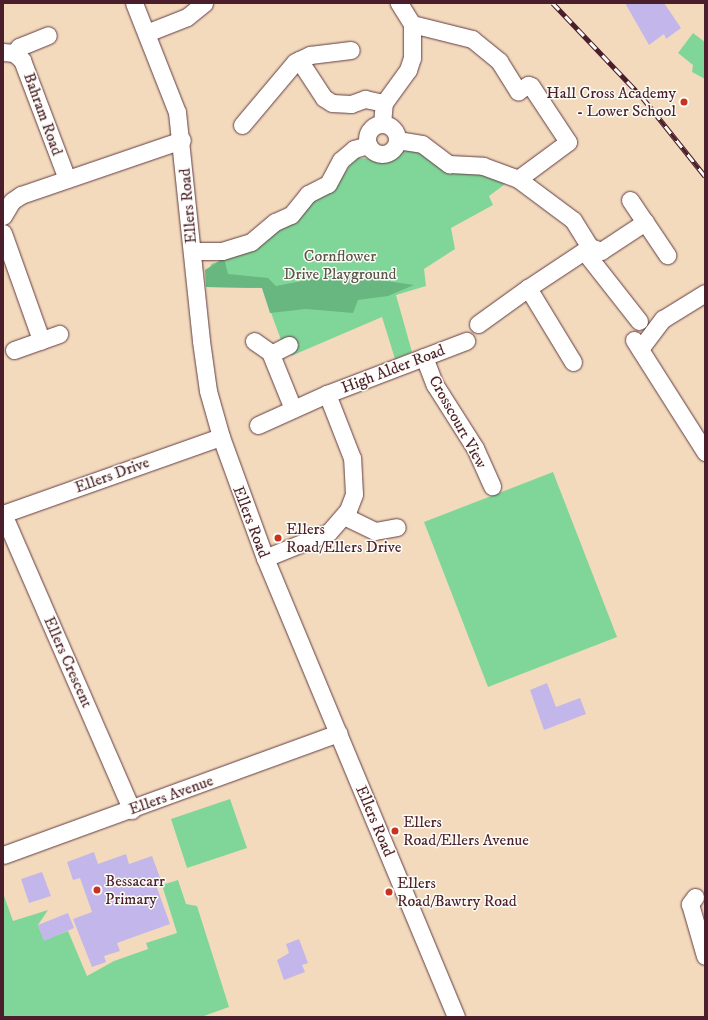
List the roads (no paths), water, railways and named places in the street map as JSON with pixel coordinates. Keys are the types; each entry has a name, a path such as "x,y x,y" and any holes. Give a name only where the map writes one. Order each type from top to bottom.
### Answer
{"street":[{"name":"Ellers Road","path":"134,3 149,32 177,112 182,140 205,370 221,436 265,558 456,1017"},
{"path":"149,32 187,17 204,3"},
{"path":"382,124 384,103 408,70 412,24 399,3"},
{"path":"412,24 472,39 498,61 518,91 528,85 531,86 568,142 518,179"},
{"name":"Bahram Road","path":"48,35 8,53 26,69 67,179"},
{"path":"242,124 299,60 351,50"},
{"path":"299,60 324,98 332,103 351,104 365,99 384,103"},
{"path":"382,124 391,127 397,140 393,150 384,155 374,153 368,145 369,131 382,124"},
{"path":"3,216 12,201 21,195 182,140"},
{"path":"397,140 422,144 449,164 483,166 518,179 574,220 587,249 639,321"},
{"path":"192,251 222,251 251,242 275,222 291,215 308,194 328,184 341,160 354,149 368,145"},
{"path":"630,200 667,255"},
{"path":"478,324 528,288 587,249 601,251 645,222"},
{"path":"3,233 41,340"},
{"path":"528,288 573,362"},
{"path":"705,293 663,319 637,344 705,452"},
{"path":"14,350 59,334"},
{"path":"254,340 271,354 293,409"},
{"name":"High Alder Road","path":"265,558 329,532 344,516 354,494 355,475 328,394 466,342"},
{"path":"271,354 289,345"},
{"name":"Crosscourt View","path":"424,357 436,385 475,448 492,486"},
{"path":"258,425 328,394"},
{"name":"Ellers Drive","path":"3,514 221,436"},
{"name":"Ellers Crescent","path":"3,514 132,810"},
{"path":"344,516 375,531 397,527"},
{"name":"Ellers Avenue","path":"3,855 132,810 338,734"},
{"path":"696,897 690,904 705,956"}],"railway":[{"path":"553,3 643,98 705,176"}],"place":[{"name":"Hall Cross Academy - Lower School","path":"684,102"},
{"name":"Ellers Road/Ellers Drive","path":"278,538"},
{"name":"Ellers Road/Ellers Avenue","path":"395,831"},
{"name":"Bessacarr Primary","path":"97,890"},
{"name":"Ellers Road/Bawtry Road","path":"389,892"}],"park label":[{"name":"Cornflower Drive Playground","path":"340,265"}]}
